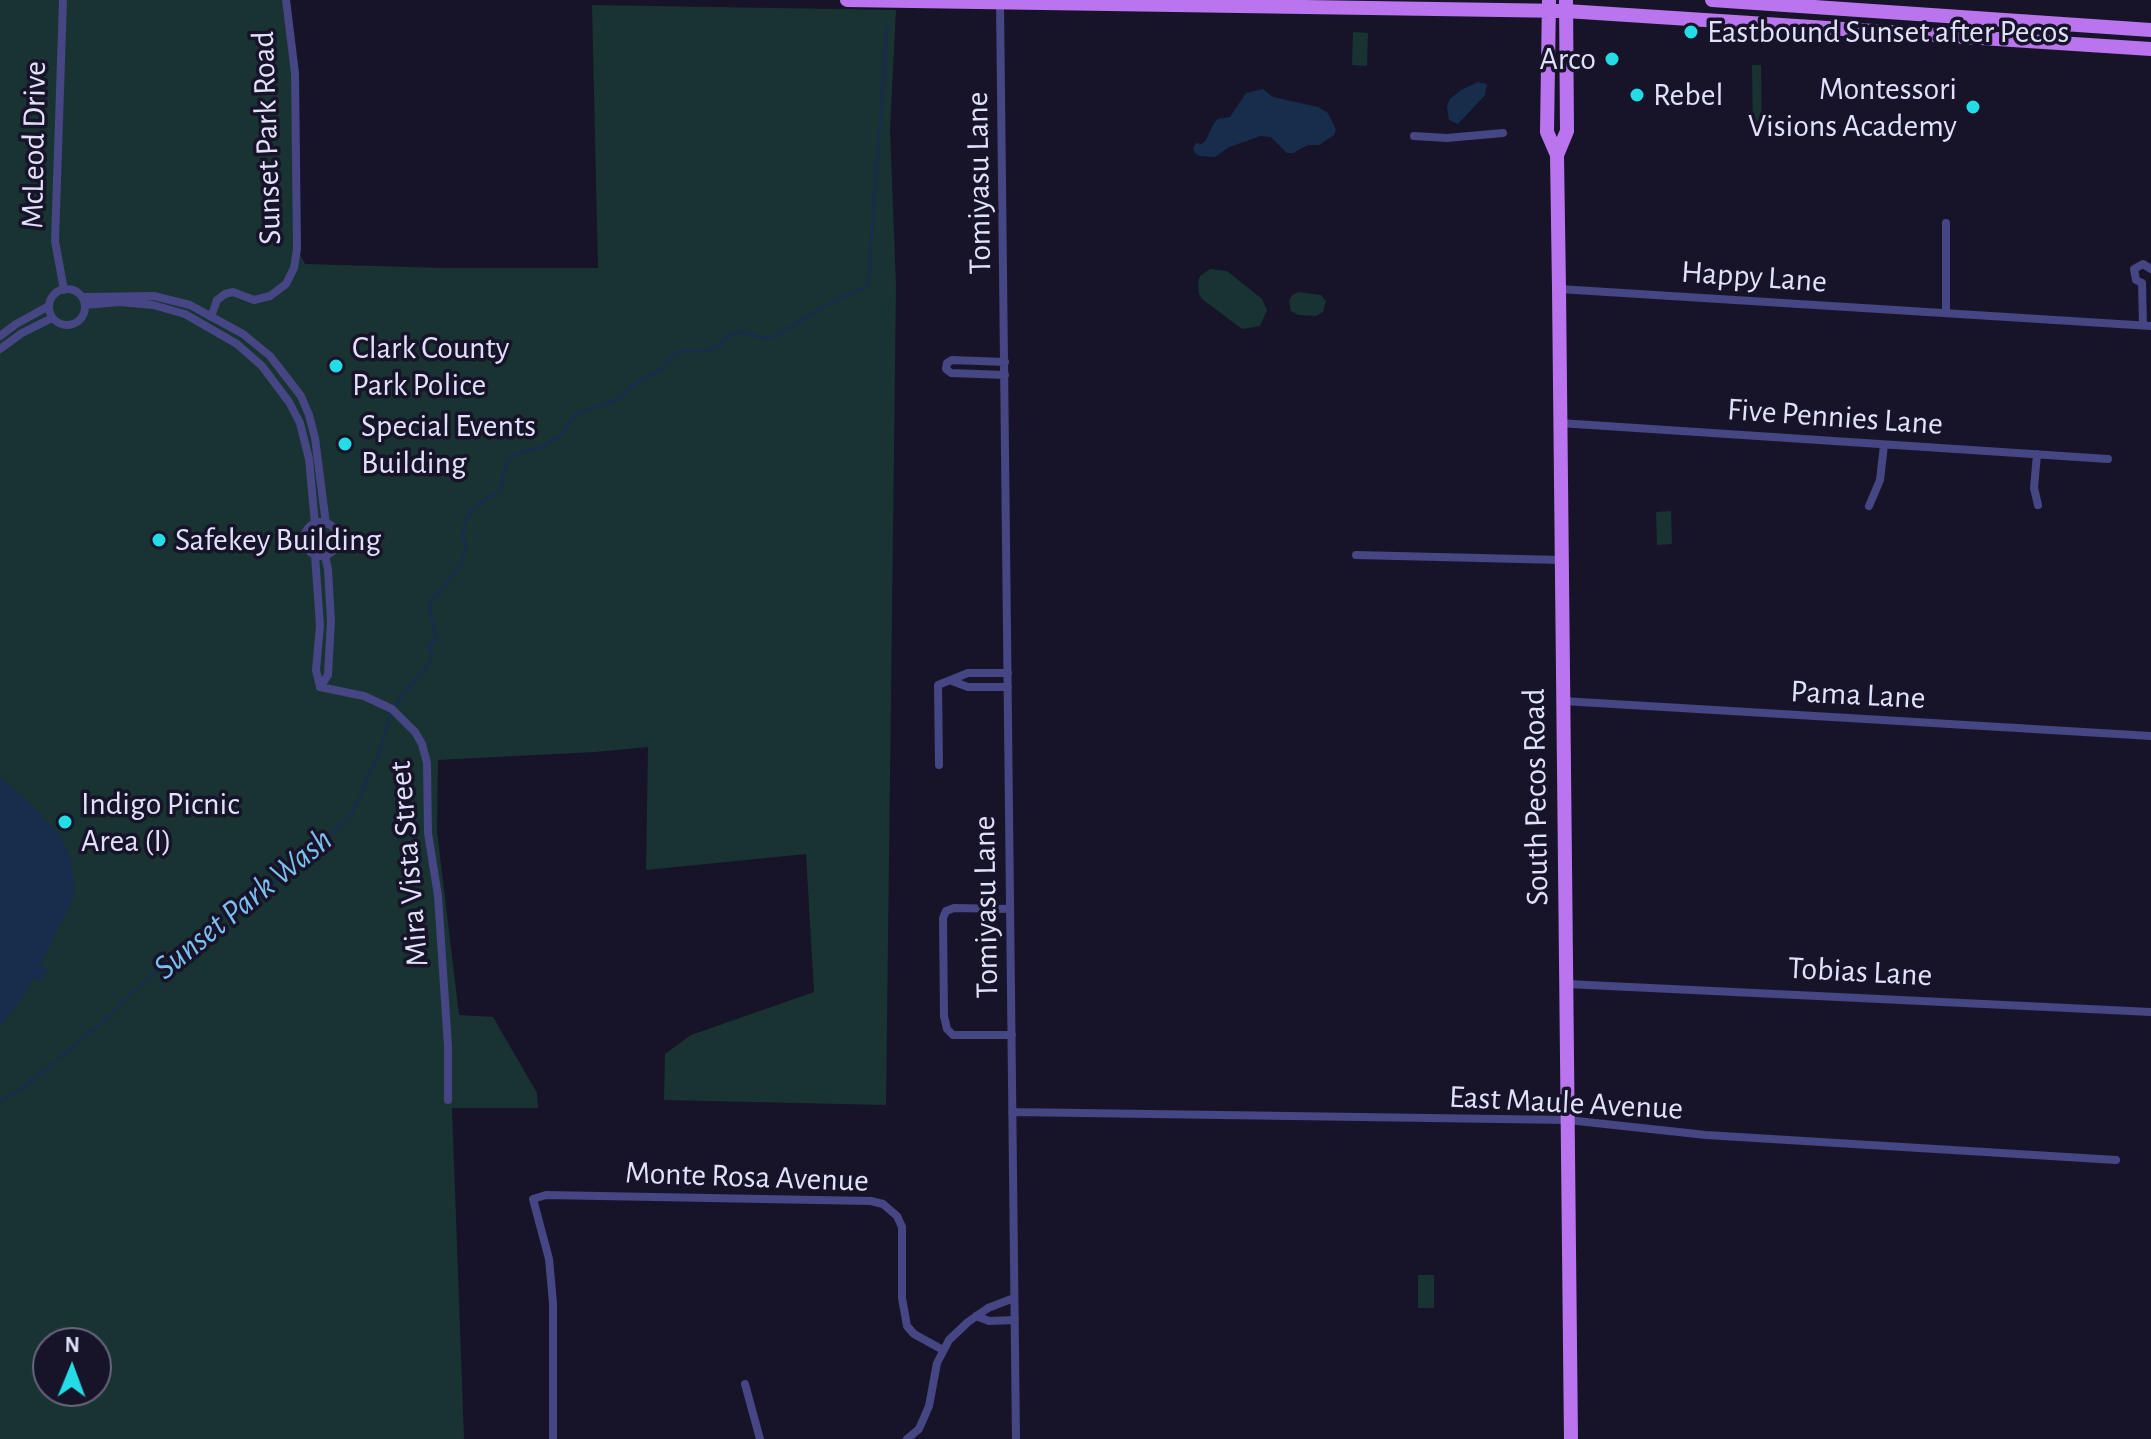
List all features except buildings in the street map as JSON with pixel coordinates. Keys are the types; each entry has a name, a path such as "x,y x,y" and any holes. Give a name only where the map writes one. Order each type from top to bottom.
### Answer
{"main road":[{"path":"847,0 1549,5 1745,23 2151,49"},
{"path":"1085,3 1117,0"},
{"path":"1712,0 2151,30"},
{"name":"South Pecos Road","path":"1549,5 1547,132 1557,155 1571,1439"},
{"name":"South Pecos Road","path":"1557,155 1567,131 1566,6"},
{"path":"1745,23 1750,18 1760,16 1816,15 1827,12 1829,8"},
{"path":"1839,29 1841,20 1891,17 1902,12"},
{"path":"2086,45 2087,26"},
{"path":"2102,46 2103,27"}],"street":[{"name":"McLeod Drive","path":"63,0 55,241 64,290"},
{"name":"Sunset Park Road","path":"208,320 217,300 225,294 233,292 254,300 270,296 286,284 294,268 297,249 295,73 286,0"},
{"name":"Tomiyasu Lane","path":"1000,1 1016,1439"},
{"path":"1414,136 1447,138 1503,133"},
{"path":"1946,223 1946,313"},
{"path":"2142,283 2136,280 2134,269 2143,264 2151,269"},
{"path":"2142,283 2151,277"},
{"path":"2142,283 2147,326"},
{"name":"Happy Lane","path":"1559,289 2147,326"},
{"path":"64,290 75,292 83,301 82,316 74,324 62,325 52,318 49,306 53,296 64,290"},
{"path":"83,301 153,305 208,320"},
{"path":"0,336 49,306"},
{"path":"0,349 22,333 52,318"},
{"name":"Mira Vista Street","path":"208,320 243,334 270,356 301,396 315,438 326,524 338,535 336,548 320,555 308,550 304,540 307,529 315,524 309,459 300,423 289,402 262,366 208,320"},
{"path":"1005,362 952,360 947,363 946,369 951,373 1005,375"},
{"name":"Five Pennies Lane","path":"1560,423 2108,459"},
{"path":"1869,506 1880,480 1884,445"},
{"path":"2037,454 2034,488 2038,505"},
{"path":"315,524 326,524"},
{"name":"Mira Vista Street","path":"320,555 320,626 316,670 320,687 364,696 392,709 415,732 427,763 428,833 439,909 448,1046 448,1100"},
{"path":"1356,555 1561,560"},
{"path":"939,765 938,685 968,673 1008,673"},
{"path":"951,680 968,687 1008,687"},
{"name":"Pama Lane","path":"1563,701 2151,736"},
{"path":"1010,909 954,908 946,911 943,918 944,1016 947,1029 953,1035 1012,1035"},
{"name":"Tobias Lane","path":"1567,984 2151,1012"},
{"name":"East Maule Avenue","path":"1012,1112 1568,1120 1706,1135 2116,1160"},
{"name":"Monte Rosa Avenue","path":"553,1439 552,1288 549,1259 533,1199 546,1195 871,1201 883,1204 897,1216 902,1227 902,1298 907,1326 914,1334 943,1350"},
{"path":"907,1439 919,1429 929,1406 937,1363 949,1340 988,1308 1014,1298"},
{"path":"976,1316 989,1321 1015,1320"},
{"path":"745,1384 760,1439"}],"green space":[{"path":"0,0 284,0 283,12 292,50 297,249 305,264 445,268 598,268 592,5 896,10 890,129 896,286 886,1105 664,1100 665,1054 691,1035 814,992 806,854 646,870 648,747 438,760 437,831 459,1015 493,1017 537,1093 538,1108 452,1108 464,1439 0,1439"},
{"path":"1353,32 1368,33 1367,66 1352,65"},
{"path":"1752,65 1761,65 1762,138 1753,137"},
{"path":"1210,269 1227,271 1262,299 1267,310 1260,326 1242,329 1202,299 1198,282 1200,276"},
{"path":"1299,292 1321,295 1326,301 1323,312 1316,316 1298,315 1291,311 1289,301 1292,295"},
{"path":"1671,511 1672,544 1657,545 1656,512"},
{"path":"1418,1275 1434,1275 1434,1308 1418,1308"}],"water":[{"path":"1478,82 1487,84 1485,95 1458,124 1449,120 1447,106 1450,99"},
{"path":"1263,89 1273,97 1318,107 1328,113 1336,130 1334,135 1319,145 1308,145 1293,153 1287,153 1271,137 1261,136 1229,147 1215,157 1195,153 1193,148 1196,143 1202,144 1206,140 1218,119 1230,117 1246,93"},
{"path":"0,777 61,836 71,859 75,889 71,904 39,968 43,966 48,969 41,982 34,978 0,1027"}],"waterway":[{"name":"Sunset Park Wash","path":"0,1102 27,1085 106,1019 196,936 294,869 352,814 381,748 392,709 432,659 432,651 428,647 436,640 436,634 429,609 431,601 462,564 466,548 463,535 465,522 472,509 500,490 510,459 543,447 560,436 576,414 617,400 645,376 664,369 668,360 678,352 711,350 733,333 746,332 761,338 772,338 827,305 868,286 887,27"}],"place":[{"name":"Eastbound Sunset after Pecos","path":"1691,32"},
{"name":"Arco","path":"1612,59"},
{"name":"Rebel","path":"1637,95"},
{"name":"Montessori Visions Academy","path":"1973,107"},
{"name":"Clark County Park Police","path":"336,366"},
{"name":"Special Events Building","path":"345,444"},
{"name":"Safekey Building","path":"159,540"},
{"name":"Indigo Picnic Area (I)","path":"65,822"}]}
